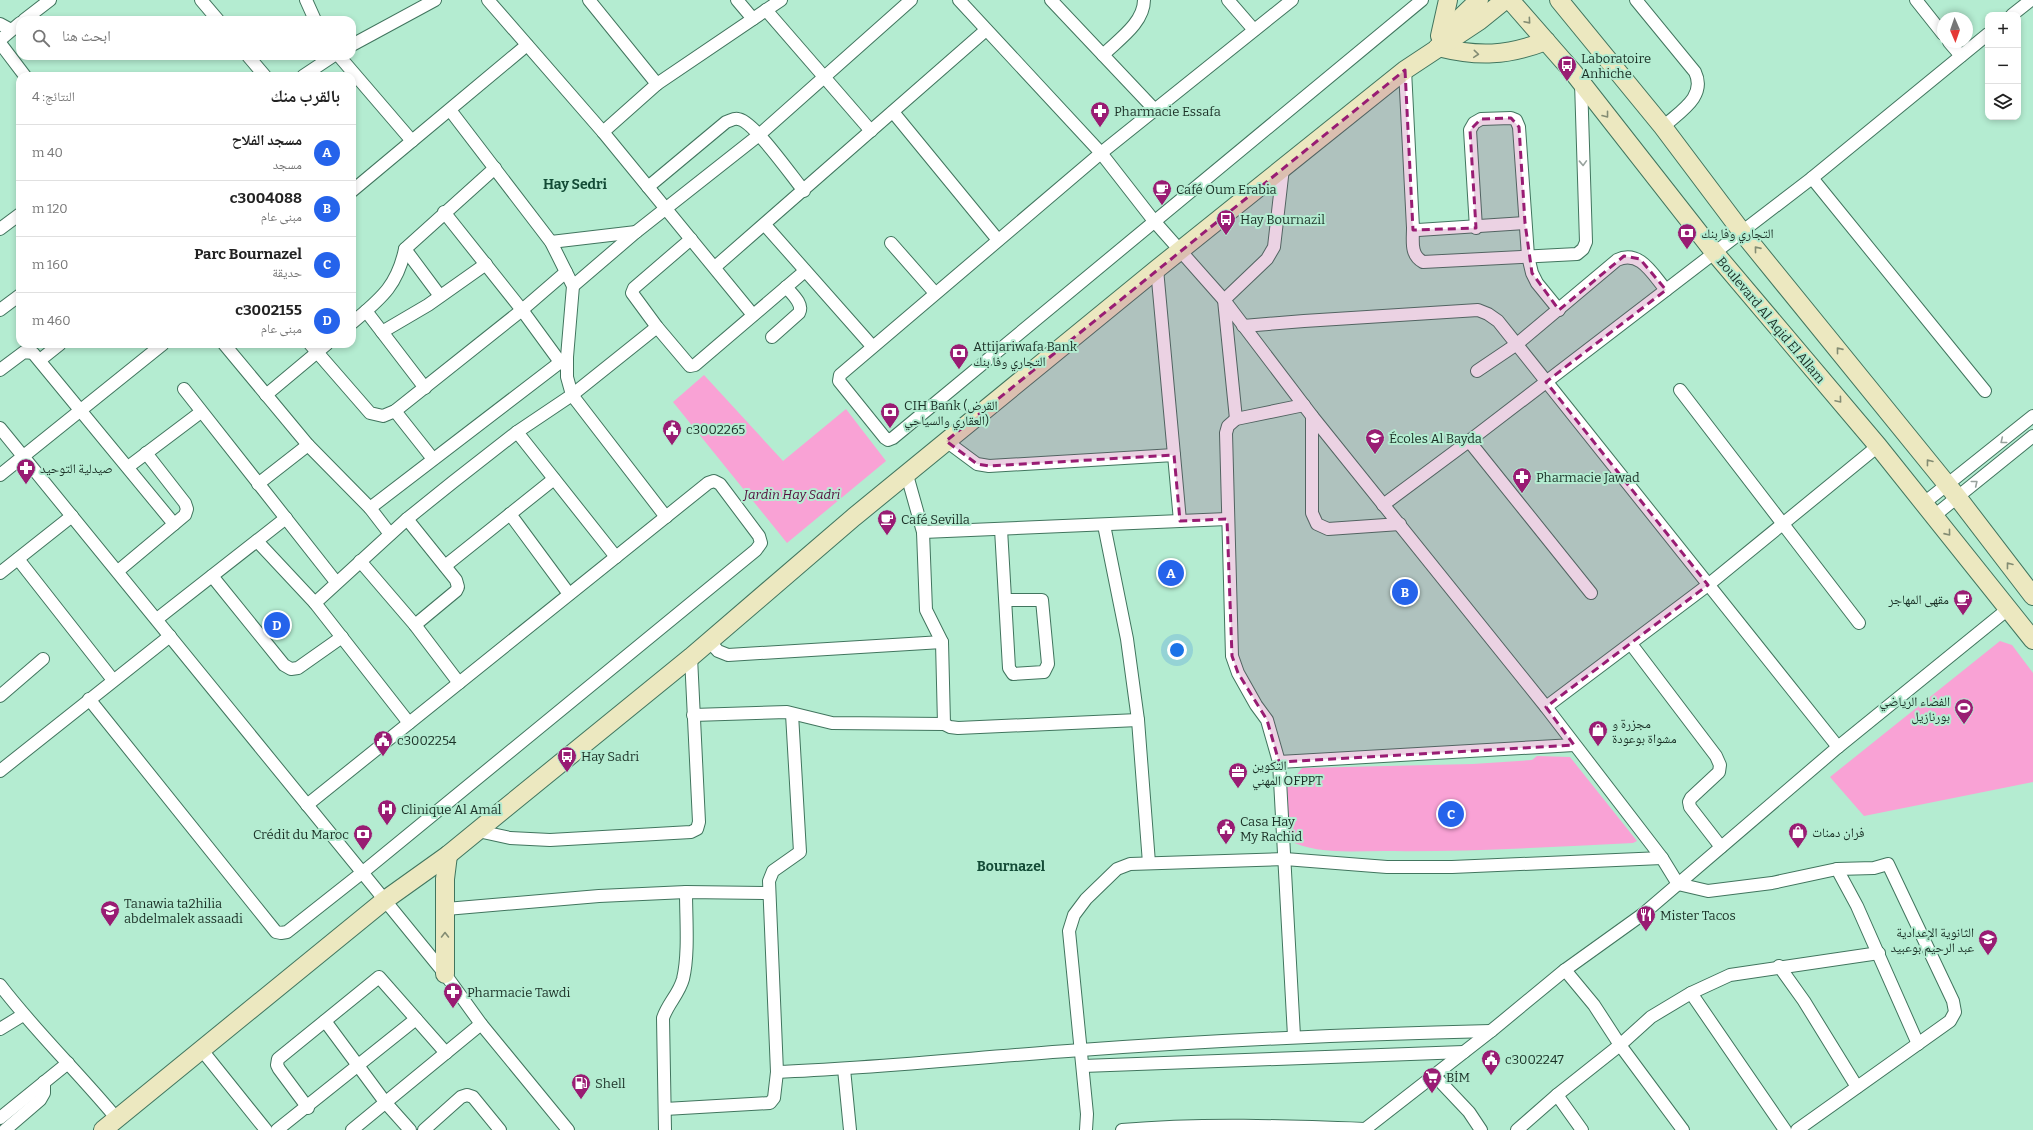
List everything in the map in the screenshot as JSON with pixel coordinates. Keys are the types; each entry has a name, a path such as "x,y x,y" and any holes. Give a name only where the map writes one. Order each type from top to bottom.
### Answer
{"street":[{"path":"29,16 50,0"},
{"path":"200,0 214,16"},
{"path":"306,0 313,16"},
{"path":"356,43 435,0"},
{"path":"488,0 603,132 753,315"},
{"path":"589,0 657,84"},
{"path":"737,0 753,19"},
{"path":"603,132 657,84 781,0"},
{"path":"573,286 636,232 759,135 825,78 911,0"},
{"path":"958,0 1101,153 1154,221 1224,300 1312,416 1546,707 1662,858 1678,884 1708,891 1772,883 1837,869 1874,868 1888,864 1953,1001 1955,1012 1950,1021 1796,1130"},
{"path":"1051,0 1155,110"},
{"path":"1103,55 1138,20 1144,7 1144,0"},
{"path":"1228,0 1254,30"},
{"path":"1292,0 1101,153 872,346 838,378 888,440 893,438 1422,0"},
{"path":"1438,47 1448,0"},
{"path":"1438,47 1452,26 1479,0"},
{"path":"103,1130 385,900 448,855 478,831 691,657 854,517 1157,269 1405,70 1479,21 1505,0"},
{"name":"Boulevard Al Aqid El Allam","path":"1510,0 1581,82 1714,252 1878,446 2033,640"},
{"path":"1560,0 1662,127 1742,232 1952,491 2033,596"},
{"path":"1636,0 1695,72 1699,80 1696,96 1662,127"},
{"path":"1916,0 1937,26"},
{"path":"2016,12 2031,0"},
{"path":"766,10 871,131"},
{"path":"0,24 16,27"},
{"path":"0,40 16,27"},
{"path":"715,268 986,30"},
{"path":"1383,505 1470,441 1812,178 1985,36"},
{"path":"1438,47 1460,53 1489,54 1526,49 1546,41"},
{"path":"0,43 22,72"},
{"path":"356,188 527,45"},
{"path":"1954,48 1961,56"},
{"path":"252,60 262,72"},
{"path":"309,72 327,60"},
{"path":"342,60 353,72"},
{"path":"1405,70 1413,252 1418,259 1424,262 1577,254 1583,249 1586,242 1581,82"},
{"path":"356,76 412,141"},
{"path":"450,110 496,168 551,242 573,286 563,359 572,395 666,517"},
{"path":"893,112 998,240"},
{"path":"1476,228 1470,130 1474,123 1481,119 1511,118 1516,120 1519,126 1525,224 1528,256 1532,273 1537,283 1559,310"},
{"path":"648,187 726,122 738,119 746,122 759,135 804,191"},
{"path":"356,320 388,290 401,269 405,249 444,212 496,168"},
{"path":"1224,300 1267,259 1274,247 1283,168"},
{"path":"1812,178 1985,391"},
{"path":"444,212 563,359"},
{"path":"0,229 16,217"},
{"path":"1413,228 1418,230 1476,228 1525,224"},
{"path":"765,225 872,346"},
{"path":"551,242 636,232"},
{"path":"691,239 634,288 632,293 656,327 690,366 695,365 805,271"},
{"path":"891,243 935,293"},
{"path":"405,249 440,296"},
{"path":"1477,372 1517,344 1617,260 1624,256 1634,257 1640,260 1666,290"},
{"path":"382,332 440,296 486,264"},
{"path":"1157,269 1180,521"},
{"path":"266,395 313,348 370,413 383,416 395,411 425,388 522,310 566,272"},
{"path":"772,337 799,313 801,309 800,305 786,287"},
{"path":"0,309 16,298"},
{"path":"1224,300 1236,419"},
{"path":"1244,326 1478,310 1488,314 1498,321 1838,748"},
{"path":"366,311 425,388"},
{"path":"315,603 336,582 407,519 517,432 572,395 656,327"},
{"path":"40,360 55,348"},
{"path":"0,475 158,348"},
{"path":"227,348 308,445 370,508 390,534"},
{"path":"0,370 28,351 40,360 79,411 128,466 174,524"},
{"path":"370,508 563,359"},
{"path":"184,389 336,582"},
{"path":"1680,390 1784,523 1859,623"},
{"path":"1294,1036 1279,762 1267,720 1256,705 1238,674 1232,656 1227,519 1226,432 1228,426 1236,419 1304,405"},
{"path":"395,411 433,459"},
{"path":"128,466 201,412"},
{"path":"1312,416 1312,513 1317,524 1328,529 1400,524"},
{"path":"1929,510 1952,491 2033,416"},
{"path":"0,428 363,872 445,974 481,1024 568,1130"},
{"path":"517,432 616,557"},
{"path":"1929,510 1952,491 2033,436"},
{"path":"946,441 977,464 989,466 1174,455"},
{"path":"1470,441 1591,593"},
{"path":"258,484 308,445"},
{"path":"1546,707 1708,585 1878,446"},
{"path":"118,571 185,515 187,509 185,503 146,453"},
{"path":"907,475 923,532 926,610 942,642 944,724"},
{"path":"446,566 554,478"},
{"path":"89,699 276,932 287,932 363,872 756,550 761,543 759,536 720,484 714,481 708,484 307,805"},
{"path":"510,514 569,594"},
{"path":"0,573 72,516"},
{"path":"157,619 286,518"},
{"path":"407,519 446,566 456,580 458,587 456,591 415,624"},
{"path":"923,532 1001,530 1227,519"},
{"path":"1104,525 1127,639 1138,720 1149,863"},
{"path":"1001,530 1010,672 1013,674 1044,672 1048,664 1042,600 1006,600"},
{"path":"257,541 315,603 409,723"},
{"path":"18,559 113,680"},
{"path":"360,561 415,624 459,683"},
{"path":"212,576 284,665 291,669 298,668 342,637"},
{"path":"1122,1130 1168,1126 1290,1126 1364,1129 1491,1031 1565,970 1643,914 1838,748 2008,609"},
{"path":"2,765 170,636"},
{"path":"709,641 718,651 728,655 942,642"},
{"path":"1631,644 1716,756 1720,765 1719,772 1690,798 1689,802 1690,807 1721,847"},
{"path":"478,831 510,838 550,840 691,832 697,829 699,822 691,657"},
{"path":"0,696 43,659"},
{"path":"693,715 787,712 818,718 832,723 944,724 950,727 958,728 1138,720"},
{"path":"665,1108 722,1107 770,1103 774,1098 777,1072 769,893 770,875 773,871 800,852 792,714"},
{"path":"1279,762 1574,745"},
{"path":"445,974 446,909 444,880 448,855"},
{"path":"1086,1130 1087,1114 1069,931 1074,915 1086,899 1117,869 1130,864 1285,859 1387,867 1452,867 1662,858"},
{"path":"1837,869 1857,906 1879,953 1918,1044"},
{"path":"446,909 599,896 686,892 769,893"},
{"path":"665,1130 663,1018 666,1007 680,988 683,979 685,964 686,892"},
{"path":"1516,1130 1620,1045 1651,1017 1691,993 1730,975 1779,966 1879,953"},
{"path":"1779,966 1804,1001 1857,1087"},
{"path":"1565,970 1594,1005 1620,1045 1683,1130"},
{"path":"308,1108 277,1065 278,1059 379,977 446,1053"},
{"path":"0,985 23,1015 117,1119"},
{"path":"1691,993 1785,1130"},
{"path":"0,1029 23,1015"},
{"path":"277,1130 308,1108 416,1019"},
{"path":"325,1021 385,1102 410,1130"},
{"path":"352,1130 481,1024"},
{"path":"777,1072 844,1069 1081,1050 1294,1036 1491,1031"},
{"path":"201,1049 266,1130"},
{"path":"1082,1066 1464,1052"},
{"path":"0,1118 68,1063"},
{"path":"844,1069 850,1130"},
{"path":"1434,1075 1469,1112 1481,1130"},
{"path":"5,1130 40,1100 44,1093 44,1082"},
{"path":"424,1130 461,1098 467,1095 473,1098 500,1130"},
{"path":"1557,1095 1582,1130"}],"highlighted area":[{"path":"1405,70 1413,230 1476,228 1470,130 1481,119 1511,118 1519,127 1525,223 1532,273 1559,310 1624,256 1640,259 1666,290 1546,382 1708,585 1546,707 1574,745 1279,762 1267,720 1238,673 1232,656 1227,519 1180,521 1174,455 989,466 977,464 946,441"}],"green space":[{"name":"Jardin Hay Sadri","path":"704,375 783,461 846,409 886,461 787,543 673,402"},
{"name":"الفضاء الرياضي بورنازيل","path":"2000,641 2012,645 2033,673 2033,782 1864,816 1830,777"},
{"path":"1537,756 1570,757 1637,841 1633,843 1508,849 1446,851 1334,851 1309,848 1286,839 1285,790 1302,768 1473,764 1532,760"}],"place":[{"name":"Laboratoire Anhiche","path":"1567,82"},
{"name":"Pharmacie Essafa","path":"1100,128"},
{"name":"Café Oum Erabia","path":"1162,206"},
{"name":"Hay Bournazil","path":"1226,236"},
{"name":"التجاري وفا بنك","path":"1687,250"},
{"name":"Attijariwafa Bank التجاري وفا بنك","path":"959,370"},
{"name":"CIH Bank (القرض العقاري والسياحي)","path":"890,429"},
{"name":"c3002265","path":"672,446"},
{"name":"Écoles Al Bayda","path":"1375,455"},
{"name":"صيدلية التوحيد","path":"26,485"},
{"name":"Pharmacie Jawad","path":"1522,494"},
{"name":"Café Sevilla","path":"887,536"},
{"name":"مسجد الفلاح","path":"1171,573"},
{"name":"c3004088","path":"1405,592"},
{"name":"مقهى المهاجر","path":"1963,616"},
{"name":"c3002155","path":"277,625"},
{"name":"الفضاء الرياضي بورنازيل","path":"1964,725"},
{"name":"مجزرة و مشواة بوعودة","path":"1598,747"},
{"name":"c3002254","path":"383,757"},
{"name":"Hay Sadri","path":"567,773"},
{"name":"التكوين المهني OFPPT","path":"1238,789"},
{"name":"Parc Bournazel","path":"1451,814"},
{"name":"Clinique Al Amal","path":"387,826"},
{"name":"Casa Hay My Rachid","path":"1226,845"},
{"name":"فران دمنات","path":"1798,849"},
{"name":"Crédit du Maroc","path":"363,851"},
{"name":"Tanawia ta2hilia abdelmalek assaadi","path":"110,927"},
{"name":"Mister Tacos","path":"1646,932"},
{"name":"الثانوية الإعدادية عبد الرحيم بوعبيد","path":"1988,956"},
{"name":"Pharmacie Tawdi","path":"453,1009"},
{"name":"c3002247","path":"1491,1076"},
{"name":"BİM","path":"1432,1094"},
{"name":"Shell","path":"581,1100"}],"district":[{"name":"Hay Sedri","path":"575,184"},
{"name":"Bournazel","path":"1011,866"}]}
